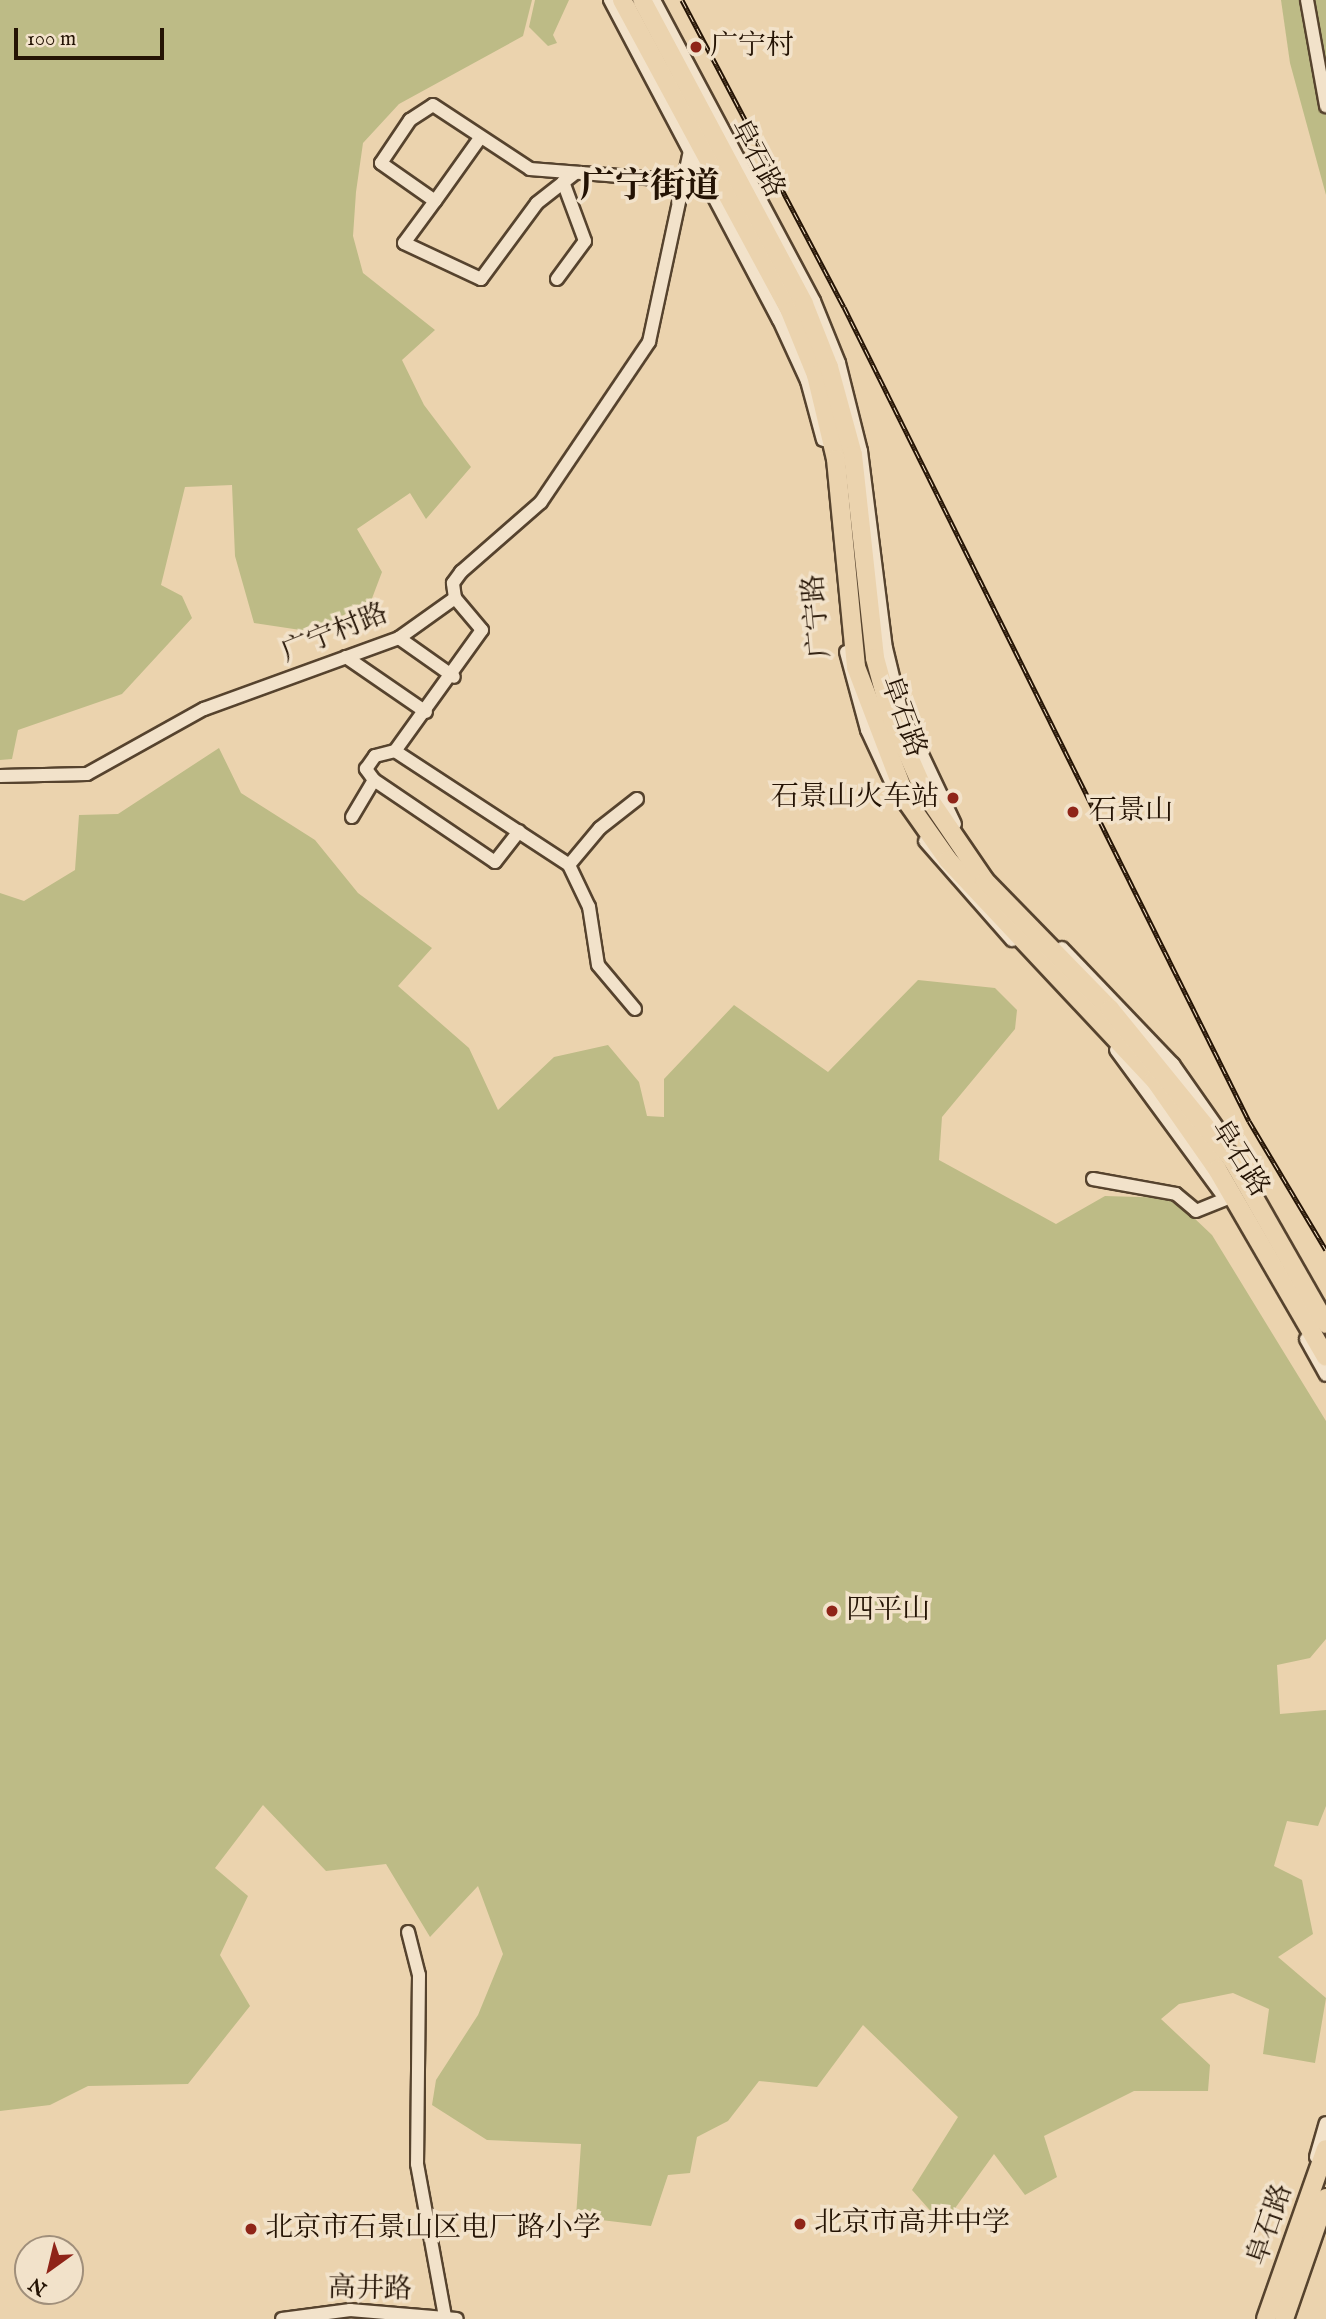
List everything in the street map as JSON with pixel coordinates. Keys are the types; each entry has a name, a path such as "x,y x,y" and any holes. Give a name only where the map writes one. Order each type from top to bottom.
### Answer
{"highway":[{"name":"阜石路","path":"622,0 790,311 816,376 836,459 856,667 908,803 948,860 1154,1079 1217,1169 1326,1357"},
{"name":"阜石路","path":"642,0 804,304 829,367 853,455 875,658 891,716 925,793 985,881 1110,1009 1232,1160 1326,1324"},
{"name":"阜石路","path":"1265,2319 1326,2149"},
{"name":"阜石路","path":"1284,2319 1326,2198"}],"street":[{"name":"广宁路","path":"610,0 807,381 829,463 848,671 903,807 941,866 1144,1083 1225,1199 1326,1376"},
{"path":"654,0 814,301 839,363 861,451 886,648 901,710 932,784 984,871 1173,1063 1326,1307"},
{"path":"1307,0 1326,106"},
{"path":"435,201 381,163 410,120 433,105 530,169 568,178 684,181"},
{"path":"480,138 404,243 481,279 537,203 568,178"},
{"path":"519,831 495,862 374,780 366,769 374,756 395,751 454,677 482,630 455,598 453,583 461,572 541,502 649,342 690,151"},
{"path":"557,279 584,241 568,178"},
{"name":"广宁村路","path":"0,776 87,774 204,709 399,638 455,598"},
{"path":"399,638 454,677"},
{"path":"346,657 426,712"},
{"path":"395,751 569,865 589,907 598,965 635,1009"},
{"path":"352,817 374,780"},
{"path":"569,865 600,828 638,799"},
{"path":"1093,1179 1176,1194 1196,1211 1225,1199"},
{"path":"408,1931 419,1975 416,2165 451,2318"},
{"path":"1265,2319 1326,2123"},
{"path":"1290,2319 1326,2213"},
{"name":"高井路","path":"282,2319 350,2310 451,2318"}],"shaded area":[{"path":"0,0 532,0 523,36 399,104 363,143 356,192 353,236 363,273 435,330 402,360 424,405 471,467 426,519 410,493 357,529 382,572 371,601 336,619 327,634 254,623 235,556 232,485 185,487 161,585 182,596 192,618 122,694 18,730 12,759 0,760"},
{"path":"535,0 569,0 553,35 557,43 548,46 529,27"},
{"path":"1281,0 1326,0 1326,195 1290,63"},
{"path":"219,748 241,793 315,840 358,893 432,948 398,986 469,1048 498,1110 554,1057 608,1045 639,1082 647,1116 664,1117 664,1079 734,1005 828,1072 918,980 995,988 1017,1010 1015,1029 942,1117 939,1160 1056,1224 1105,1196 1173,1198 1212,1235 1326,1421 1326,1639 1310,1658 1277,1665 1280,1714 1326,1710 1326,1806 1318,1826 1287,1821 1274,1866 1302,1880 1313,1934 1278,1957 1326,1998 1315,2063 1263,2054 1269,2009 1233,1993 1179,2004 1161,2019 1210,2065 1208,2091 1134,2091 1044,2136 1057,2177 1025,2195 994,2154 943,2225 912,2190 958,2117 863,2025 817,2087 759,2081 728,2121 697,2137 690,2173 668,2175 651,2226 576,2217 581,2144 487,2140 432,2105 436,2080 478,2015 503,1954 478,1886 430,1937 386,1864 326,1871 263,1805 215,1868 248,1896 220,1955 250,2006 188,2084 88,2086 50,2105 0,2111 0,893 24,901 75,870 79,815 118,814"}],"railway":[{"path":"682,0 844,307 1249,1121 1326,1250"}],"place":[{"name":"广宁村","path":"696,47"},
{"name":"石景山火车站","path":"953,798"},
{"name":"石景山","path":"1073,812"},
{"name":"四平山","path":"832,1611"},
{"name":"北京市高井中学","path":"800,2224"},
{"name":"北京市石景山区电厂路小学","path":"251,2229"}],"district":[{"name":"广宁街道","path":"650,188"}]}
